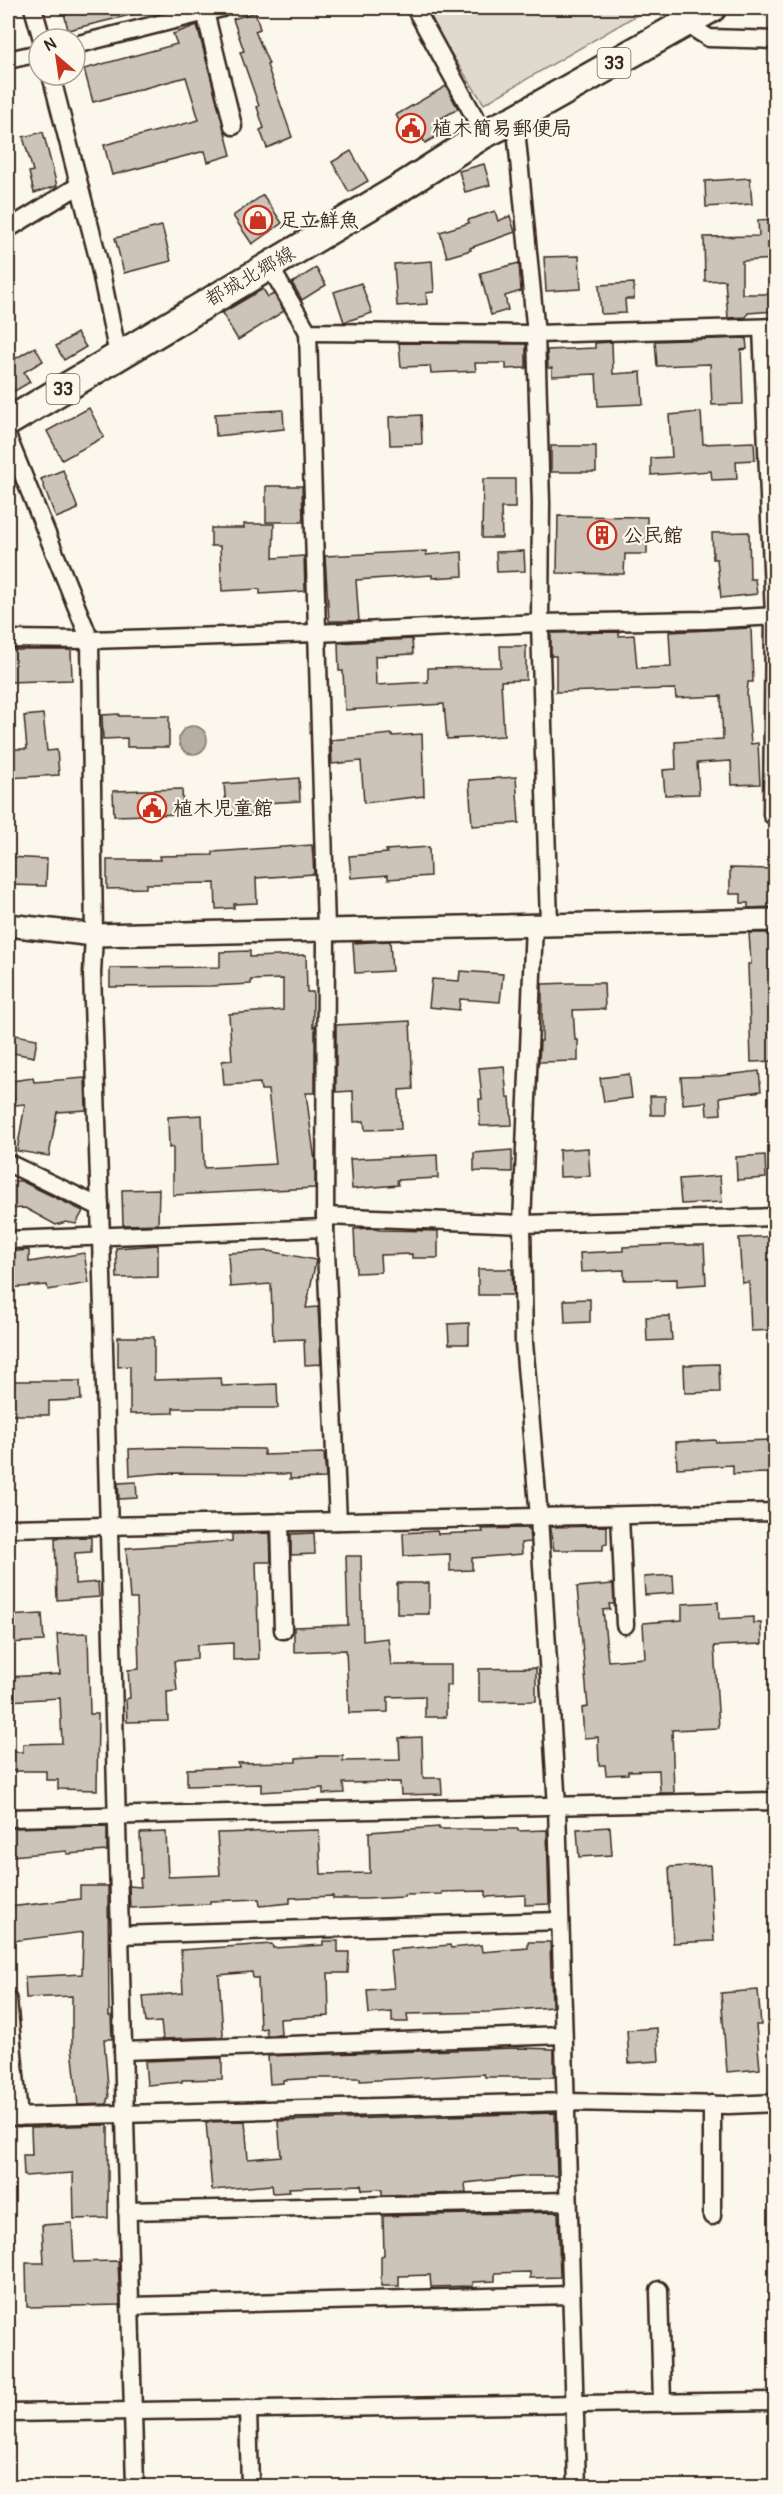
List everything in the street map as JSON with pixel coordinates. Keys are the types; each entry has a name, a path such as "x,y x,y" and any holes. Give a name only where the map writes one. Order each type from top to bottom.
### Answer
{"main road":[{"name":"都城北郷線","path":"8,422 400,188 484,134 515,119 712,8"}],"street":[{"path":"33,8 39,27"},
{"path":"416,8 484,134"},
{"path":"87,42 215,9 233,126"},
{"path":"685,23 709,38 776,40"},
{"path":"8,60 27,56"},
{"path":"54,87 98,258 118,356"},
{"path":"515,119 536,334 541,503 541,924 522,1224 524,1342 539,1517 556,1807 577,2487"},
{"path":"8,228 78,186"},
{"path":"269,265 308,332 326,928 325,1222 338,1521"},
{"path":"308,332 536,334 769,328 775,616 772,815 776,815"},
{"path":"8,438 90,640 94,935 92,973 135,2487"},
{"path":"8,639 90,640 775,616"},
{"path":"8,925 94,935 326,928 776,920"},
{"path":"8,1163 100,1207"},
{"path":"8,1240 101,1238 325,1222 522,1224 776,1217"},
{"path":"8,1527 776,1512"},
{"path":"620,1516 625,1625"},
{"path":"280,1522 283,1630"},
{"path":"8,1818 776,1801"},
{"path":"120,1935 560,1921"},
{"path":"8,2000 13,2117 565,2102 776,2103"},
{"path":"123,2051 563,2035"},
{"path":"712,2104 712,2216"},
{"path":"127,2211 568,2201"},
{"path":"659,2290 662,2403"},
{"path":"130,2306 572,2295"},
{"path":"8,2413 776,2401"},
{"path":"248,2409 250,2487"}],"shaded area":[{"path":"421,8 649,8 484,104"},
{"path":"193,726 203,730 207,740 203,750 193,754 183,750 179,740 183,730"}],"building":[{"path":"63,8 138,8 139,13 81,27 67,27"},
{"path":"255,12 260,29 255,31 269,64 267,65 292,137 267,148 260,130 264,128 257,107 259,106 240,52 244,51 233,19"},
{"path":"197,25 231,155 208,162 205,151 112,175 104,145 199,120 186,77 93,102 87,80 87,68 177,44 173,34"},
{"path":"446,86 458,109 436,121 443,133 425,143 418,131 408,136 396,115"},
{"path":"43,132 57,186 34,193 29,172 33,171 23,137"},
{"path":"351,151 368,181 349,192 332,162"},
{"path":"484,164 490,185 465,192 459,171"},
{"path":"750,178 752,204 706,207 705,181"},
{"name":"足立鮮魚","path":"263,195 282,223 252,244 233,216"},
{"path":"495,211 498,221 510,216 515,232 447,257 440,232 469,223 468,220"},
{"path":"776,219 776,259 742,261 742,294 776,294 776,311 748,313 746,317 728,318 725,280 705,281 704,237 759,236 758,220"},
{"path":"162,226 171,261 124,273 115,238"},
{"path":"579,256 581,289 546,291 544,257"},
{"path":"432,261 434,292 426,293 427,304 397,306 394,264"},
{"path":"519,263 521,291 505,296 508,310 491,315 480,273"},
{"path":"316,268 326,285 302,300 292,283"},
{"path":"361,283 372,313 344,322 334,292"},
{"path":"634,283 634,299 625,299 626,313 601,314 599,285"},
{"path":"263,289 268,297 274,294 284,311 238,340 222,313"},
{"path":"77,333 86,347 64,360 56,346"},
{"path":"746,338 747,349 741,350 743,404 712,405 710,364 657,366 655,341"},
{"path":"612,342 613,374 641,372 643,404 598,406 596,374 552,376 552,368 548,368 547,350 595,348 595,343"},
{"path":"399,343 526,344 526,368 506,369 506,363 475,363 476,371 431,373 430,366 401,367"},
{"path":"35,347 43,361 24,372 30,382 8,395 8,363"},
{"path":"89,408 104,437 62,460 47,431"},
{"path":"283,410 284,429 216,436 215,414"},
{"path":"701,412 703,444 754,442 755,460 736,461 737,479 712,480 711,471 651,475 651,458 672,457 669,415"},
{"path":"421,415 422,444 390,445 389,417"},
{"path":"551,446 596,446 596,472 551,472"},
{"path":"63,470 78,509 56,518 41,479"},
{"path":"483,479 515,479 515,508 501,508 502,538 482,538"},
{"path":"266,486 302,486 303,522 266,522"},
{"name":"公民館","path":"558,516 647,517 647,554 625,554 624,574 557,573"},
{"path":"244,524 274,524 273,558 304,556 305,591 260,594 260,589 222,591 220,546 211,546 211,528 244,528"},
{"path":"749,532 750,579 755,579 757,594 721,598 717,559 713,559 712,533"},
{"path":"426,551 426,555 462,552 463,576 432,578 432,575 356,580 359,621 329,621 325,556"},
{"path":"524,551 525,571 497,572 496,552"},
{"path":"751,628 753,682 748,682 747,694 751,744 758,743 760,784 732,785 731,761 697,763 699,794 665,795 663,770 676,769 675,742 723,739 721,696 676,698 675,689 556,692 556,656 551,656 551,633 619,632 619,636 634,635 637,668 671,667 669,632"},
{"path":"412,639 413,654 375,656 376,685 428,682 428,668 501,667 500,646 526,646 526,680 501,681 504,736 447,739 444,704 345,710 343,671 339,671 338,643"},
{"path":"8,650 71,650 72,680 8,682"},
{"path":"43,714 47,751 57,750 59,775 8,778 8,749 27,749 24,716"},
{"path":"119,714 119,716 169,716 169,747 127,747 127,738 103,739 102,715"},
{"path":"392,734 392,736 422,734 424,796 364,803 361,761 332,764 331,740"},
{"path":"516,777 519,823 472,826 469,780"},
{"path":"299,778 300,801 262,803 262,814 227,817 224,784"},
{"path":"182,789 183,814 114,816 113,791"},
{"path":"312,845 314,874 256,878 257,903 234,904 234,908 216,909 215,883 146,884 146,888 107,889 107,860 160,860 159,856 213,855 213,852"},
{"path":"429,847 430,876 388,879 388,875 351,878 349,856 387,853 386,850"},
{"path":"8,857 47,859 46,886 8,885"},
{"path":"730,868 776,869 776,903 773,903 773,907 748,908 748,903 741,903 741,894 730,894"},
{"path":"749,933 774,933 776,1061 751,1062"},
{"path":"390,941 392,971 355,973 353,943"},
{"path":"250,951 250,957 306,955 307,992 313,992 313,1027 315,1026 315,1093 306,1093 315,1162 315,1188 173,1195 173,1147 169,1148 168,1117 202,1115 204,1168 276,1164 268,1090 261,1090 260,1083 224,1085 222,1061 232,1060 229,1014 283,1010 283,979 251,980 251,984 211,986 110,987 110,968 220,967 220,952"},
{"path":"460,971 503,974 500,1002 460,999 459,1010 429,1007 432,979 459,981"},
{"path":"604,983 605,1009 573,1010 575,1040 578,1040 578,1061 539,1062 540,1041 542,1041 542,984"},
{"path":"410,1021 413,1089 399,1090 401,1129 365,1130 364,1121 354,1122 353,1091 336,1092 336,1025"},
{"path":"10,1034 37,1039 34,1057 8,1052"},
{"path":"504,1066 512,1125 480,1126 479,1099 482,1099 479,1068"},
{"path":"759,1071 761,1091 720,1097 721,1114 707,1115 706,1102 683,1104 681,1077 718,1076"},
{"path":"629,1074 632,1098 604,1102 600,1078"},
{"path":"33,1078 34,1082 85,1078 86,1110 57,1112 49,1156 17,1151 25,1104 15,1105 12,1081"},
{"path":"650,1096 665,1096 665,1115 651,1115"},
{"path":"588,1148 590,1176 560,1177 559,1150"},
{"path":"512,1150 512,1172 474,1171 474,1153"},
{"path":"437,1155 438,1178 397,1180 398,1185 352,1189 350,1159"},
{"path":"765,1155 766,1178 737,1180 736,1157"},
{"path":"720,1176 722,1202 681,1204 679,1179"},
{"path":"8,1181 21,1181 83,1211 76,1224 66,1222 56,1225 25,1208 8,1209"},
{"path":"159,1189 158,1224 123,1225 122,1190"},
{"path":"354,1229 438,1231 438,1258 412,1258 412,1254 380,1255 381,1272 356,1273"},
{"path":"776,1236 776,1330 751,1331 749,1282 742,1283 739,1238"},
{"path":"158,1245 158,1277 117,1278 116,1248"},
{"path":"704,1245 706,1284 677,1286 677,1279 624,1280 624,1270 581,1272 580,1253 623,1251 623,1247"},
{"path":"29,1250 29,1262 84,1253 89,1283 48,1290 47,1285 8,1288 8,1252"},
{"path":"269,1251 316,1260 306,1308 318,1307 321,1364 305,1365 304,1339 273,1340 271,1284 230,1287 228,1253"},
{"path":"478,1269 512,1269 513,1295 478,1295"},
{"path":"590,1299 590,1322 565,1323 564,1300"},
{"path":"670,1316 672,1340 647,1341 646,1317"},
{"path":"469,1323 469,1344 449,1344 448,1324"},
{"path":"118,1337 154,1337 154,1380 221,1378 222,1386 277,1384 278,1408 173,1408 173,1413 130,1414 130,1366 118,1367"},
{"path":"719,1364 720,1392 685,1393 684,1365"},
{"path":"8,1381 80,1381 81,1400 49,1401 49,1415 8,1415"},
{"path":"715,1440 716,1442 772,1440 773,1473 733,1474 733,1465 677,1468 676,1442"},
{"path":"129,1449 264,1449 264,1455 324,1453 326,1478 290,1479 290,1474 162,1473 130,1476"},
{"path":"136,1482 137,1498 119,1499 118,1483"},
{"path":"607,1526 607,1544 603,1545 603,1550 554,1550 550,1527"},
{"path":"529,1528 530,1542 521,1543 522,1554 472,1558 472,1570 450,1571 450,1554 404,1556 403,1533 437,1531 438,1534 483,1532 482,1529"},
{"path":"270,1533 271,1562 256,1562 259,1659 233,1660 233,1643 197,1645 197,1659 174,1661 177,1691 167,1692 168,1721 127,1722 126,1699 130,1698 128,1670 139,1669 137,1599 130,1599 126,1548 232,1541 232,1534"},
{"path":"314,1533 315,1554 291,1555 291,1534"},
{"path":"91,1537 91,1552 75,1553 75,1584 98,1582 99,1597 57,1600 55,1538"},
{"path":"346,1556 361,1556 363,1641 388,1638 391,1665 451,1665 451,1685 446,1685 446,1717 425,1717 425,1696 388,1697 388,1712 349,1713 346,1650 294,1652 294,1627 348,1625"},
{"path":"673,1575 674,1593 645,1595 644,1577"},
{"path":"397,1583 429,1583 429,1614 397,1614"},
{"path":"613,1584 614,1604 609,1604 610,1609 603,1610 608,1661 645,1658 643,1623 682,1620 682,1604 718,1602 719,1619 753,1617 753,1623 761,1623 762,1644 714,1646 719,1728 672,1730 674,1793 660,1793 659,1770 628,1771 628,1774 606,1775 605,1765 599,1765 598,1737 584,1738 582,1708 588,1707 577,1587"},
{"path":"42,1614 44,1641 8,1643 8,1616"},
{"path":"88,1633 90,1714 98,1714 97,1790 58,1789 58,1780 46,1780 46,1771 12,1771 11,1752 23,1752 23,1744 62,1743 60,1698 8,1701 8,1677 60,1674 57,1634"},
{"path":"536,1668 536,1701 479,1702 479,1669"},
{"path":"422,1737 423,1778 441,1778 442,1794 401,1795 400,1782 343,1783 344,1793 323,1794 323,1788 261,1792 261,1784 187,1786 187,1769 239,1767 238,1763 296,1762 296,1758 322,1756 343,1756 343,1761 400,1760 399,1738"},
{"path":"107,1826 107,1851 67,1854 67,1851 12,1856 9,1828"},
{"path":"439,1827 439,1829 547,1830 549,1904 525,1905 525,1895 486,1897 486,1891 442,1892 442,1894 365,1899 333,1899 333,1896 290,1898 290,1903 260,1906 259,1899 130,1908 129,1886 141,1887 140,1833 166,1832 168,1877 220,1875 217,1833 319,1830 321,1874 370,1873 369,1832"},
{"path":"610,1827 612,1855 579,1857 577,1829"},
{"path":"710,1865 714,1941 673,1943 669,1867"},
{"path":"80,1886 108,1886 109,2016 111,2016 112,2039 104,2039 109,2098 107,2104 78,2105 72,2047 72,1996 26,1998 25,1977 82,1974 83,1932 13,1941 9,1907 80,1899"},
{"path":"323,1941 338,1941 338,1952 349,1952 348,1973 328,1973 329,2016 280,2019 281,2035 267,2035 266,2028 260,2029 258,1978 253,1978 252,1972 219,1975 222,2037 163,2039 161,2022 146,2023 143,1996 183,1993 181,1950 272,1944 273,1948 323,1945"},
{"path":"528,1942 550,1942 552,2007 489,2012 407,2014 408,2022 392,2022 392,2012 369,2014 367,1990 394,1988 390,1950 481,1945 482,1952 528,1948"},
{"path":"758,1990 761,2025 756,2025 760,2069 727,2072 721,1993"},
{"path":"657,2028 659,2061 629,2063 627,2030"},
{"path":"518,2048 554,2049 554,2077 485,2077 484,2074 360,2081 360,2078 316,2078 283,2080 283,2083 270,2084 268,2056"},
{"path":"222,2058 222,2079 182,2080 182,2082 147,2085 145,2061"},
{"path":"555,2113 557,2176 530,2176 465,2183 466,2193 382,2195 382,2189 362,2190 361,2185 289,2188 290,2192 273,2193 272,2185 212,2190 206,2122 245,2121 248,2159 281,2156 278,2121"},
{"path":"108,2125 108,2218 74,2219 73,2173 24,2176 23,2155 32,2155 31,2127"},
{"path":"558,2212 560,2277 530,2278 530,2272 495,2273 495,2281 473,2282 473,2286 431,2287 430,2275 399,2276 399,2286 381,2286 381,2256 384,2255 383,2216"},
{"path":"72,2223 74,2262 118,2261 120,2305 27,2307 26,2263 44,2263 42,2225"}],"place":[{"name":"植木簡易郵便局","path":"411,128"},
{"name":"足立鮮魚","path":"258,220"},
{"name":"公民館","path":"602,535"},
{"name":"植木児童館","path":"152,808"}]}
